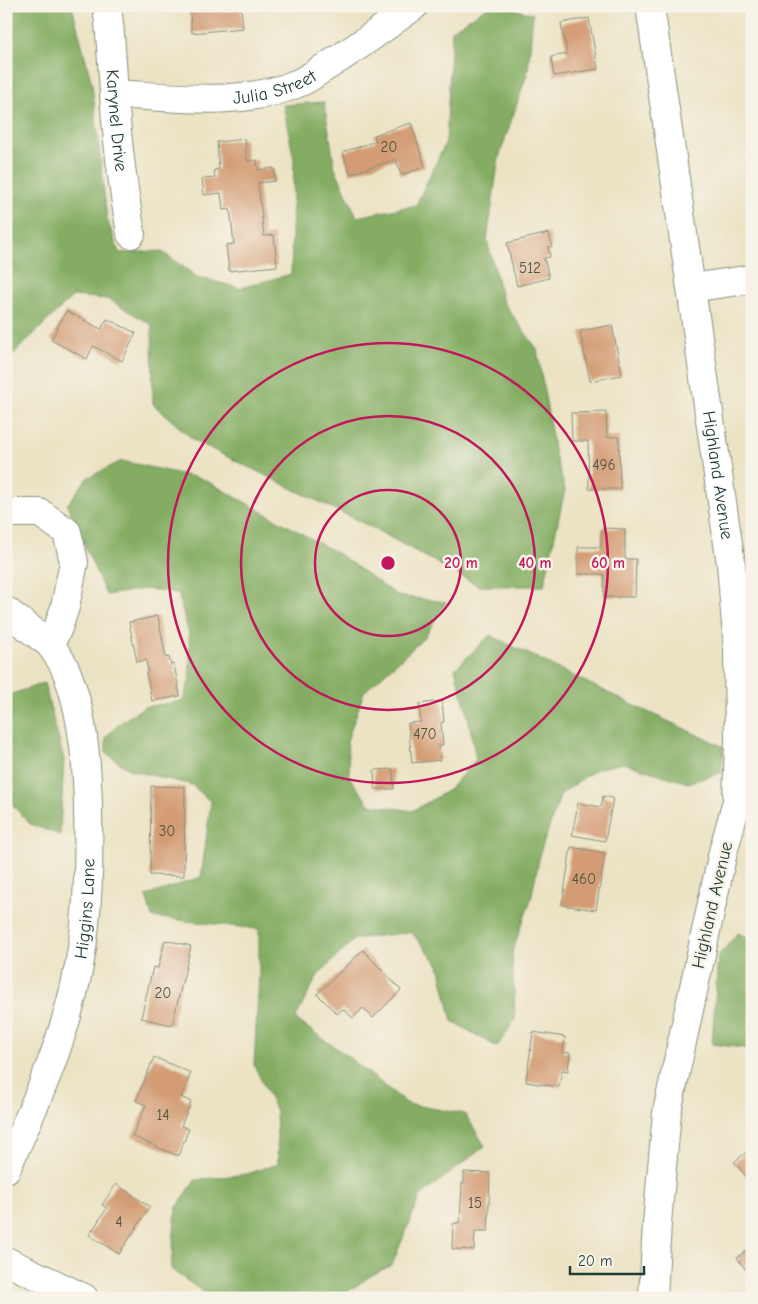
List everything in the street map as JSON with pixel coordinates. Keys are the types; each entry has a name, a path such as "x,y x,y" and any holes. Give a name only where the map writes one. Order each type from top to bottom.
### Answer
{"street":[{"name":"Karynel Drive","path":"107,6 111,32 114,94 123,187 131,234"},
{"name":"Julia Street","path":"114,94 199,98 249,96 274,92 297,84 335,62 414,6"},
{"name":"Highland Avenue","path":"650,6 732,564 745,742 737,801 722,852 667,1112 657,1223 653,1298"},
{"path":"691,288 752,279"},
{"path":"6,515 40,513 67,532 74,562 65,607 50,644"},
{"name":"Higgins Lane","path":"6,611 50,644 63,665 73,689 79,712 87,783 89,853 86,922 76,980 56,1051 6,1169"},
{"path":"6,1261 84,1298"}],"green space":[{"path":"6,6 72,6 92,84 107,219 119,253 161,251 197,277 240,288 291,274 294,159 283,105 324,102 335,168 357,217 416,205 446,142 452,30 489,6 502,6 533,14 528,71 499,157 487,240 503,302 537,349 555,455 565,489 544,586 479,586 373,528 195,441 153,404 152,325 108,299 73,296 6,361"},
{"path":"122,461 203,479 337,553 398,596 446,602 424,638 364,692 347,741 350,778 369,804 412,811 449,790 476,759 468,716 455,669 490,635 724,747 721,773 688,783 623,763 596,769 561,794 541,850 531,899 512,953 515,1019 497,1047 452,1021 439,965 411,932 355,939 318,975 295,1019 343,1053 408,1104 465,1114 485,1146 420,1196 392,1265 372,1275 338,1298 211,1298 171,1269 176,1209 195,1180 247,1174 278,1164 276,1111 254,1065 259,974 259,929 152,917 146,896 201,877 211,802 192,785 130,770 106,753 106,737 121,722 144,707 183,701 190,678 189,634 178,593 145,589 106,595 67,505 87,478"},
{"path":"44,683 64,760 60,835 30,824 6,798 6,696"},
{"path":"738,933 752,940 752,1049 712,1044 718,956"}],"building":[{"path":"189,6 241,6 243,28 192,33"},
{"path":"589,18 598,69 554,76 551,57 567,54 561,23"},
{"path":"411,123 425,167 401,175 396,159 350,174 343,152 376,141 374,135"},
{"path":"245,139 247,161 257,160 258,170 274,168 275,181 258,183 264,236 274,235 277,266 229,271 226,245 234,244 230,209 223,210 221,193 204,195 202,179 215,178 214,170 219,169 217,142"},
{"path":"549,233 552,246 548,247 550,257 544,258 549,278 517,286 507,243"},
{"path":"66,311 101,329 107,319 136,333 122,361 93,346 87,359 51,340"},
{"path":"612,325 622,375 590,381 580,331"},
{"path":"606,412 607,437 619,437 620,489 589,489 588,441 572,441 571,413"},
{"path":"602,528 625,529 625,559 636,559 635,597 604,597 604,574 578,574 578,547 601,547"},
{"path":"158,616 166,658 169,657 171,665 174,664 180,696 152,701 146,672 148,672 146,660 137,662 129,622"},
{"path":"442,701 444,722 441,723 443,745 439,745 440,760 412,763 408,723 421,722 419,704"},
{"path":"393,769 394,789 375,789 374,770"},
{"path":"151,786 185,787 184,876 150,875"},
{"path":"603,796 613,798 605,841 572,835 578,803 601,807"},
{"path":"571,847 605,853 596,910 562,905"},
{"path":"165,940 191,946 172,1025 141,1018 153,967 158,968"},
{"path":"363,950 401,990 373,1018 363,1008 353,1018 343,1009 337,1014 317,994"},
{"path":"533,1032 565,1037 563,1052 570,1053 568,1071 562,1070 559,1087 526,1082"},
{"path":"154,1057 191,1073 181,1097 191,1102 181,1126 189,1129 178,1156 132,1136 146,1105 136,1101"},
{"path":"752,1148 752,1183 734,1162"},
{"path":"464,1172 490,1173 488,1231 475,1231 474,1250 452,1249 453,1224 460,1222"},
{"path":"116,1184 150,1207 119,1254 89,1235 107,1208 102,1205"},
{"path":"752,1246 752,1273 748,1268 746,1270 737,1258"}]}
